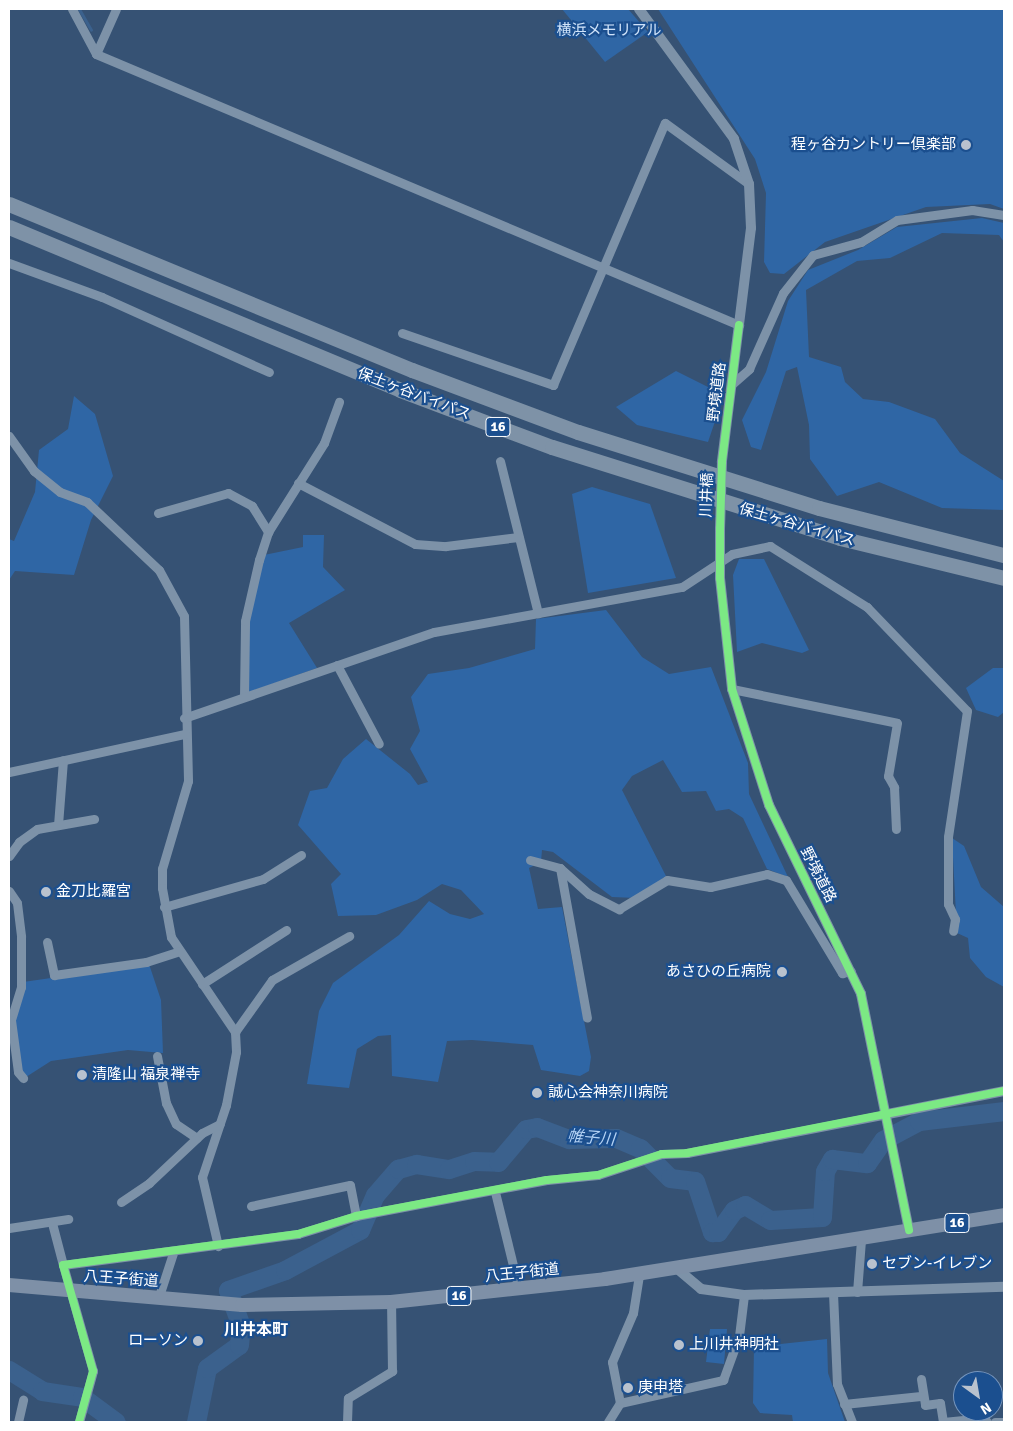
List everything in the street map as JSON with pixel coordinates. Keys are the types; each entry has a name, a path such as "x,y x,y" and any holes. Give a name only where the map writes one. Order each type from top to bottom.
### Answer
{"highway":[{"name":"保土ヶ谷バイパス","path":"9,204 412,370 578,432 810,505 1004,555"},
{"name":"保土ヶ谷バイパス","path":"9,227 400,390 552,447 831,536 1004,578"},
{"name":"八王子街道","path":"9,1285 68,1292 242,1305 391,1302 519,1290 639,1274 861,1240 909,1230 1004,1215"}],"street":[{"path":"72,9 96,54 739,325"},
{"path":"96,54 116,9"},
{"name":"野境道路","path":"639,9 734,139 749,184 752,228 722,462"},
{"path":"402,333 553,384 665,122 749,184"},
{"path":"732,384 749,369 783,294 813,255 861,242 896,220 972,210 1004,215"},
{"path":"9,262 102,297 269,372"},
{"path":"244,697 245,621 268,532 324,442 339,402"},
{"path":"9,436 34,471 60,492 87,502 160,570 186,624 184,718 188,781 162,869 164,907 179,951 235,1032"},
{"path":"500,461 538,612"},
{"name":"川井橋","path":"720,529 722,462"},
{"path":"298,483 415,544 446,546 518,537"},
{"path":"158,513 228,493 252,506 268,532"},
{"name":"野境道路","path":"720,529 720,562 732,689 769,805 851,971 866,1012 895,1147 909,1230"},
{"path":"184,718 434,632 682,587 744,549 770,546 795,560 867,608 963,703 967,711 948,837 948,904 955,919 954,931"},
{"path":"337,665 379,744"},
{"path":"732,689 898,723 888,776 894,787 896,829"},
{"path":"9,772 185,734"},
{"path":"58,825 63,760"},
{"path":"9,856 19,842 37,830 94,818"},
{"path":"164,907 263,879 301,855"},
{"path":"530,860 560,868 589,894 619,910 667,880 710,887 767,874 786,880 842,973 851,971"},
{"path":"560,868 587,1018"},
{"path":"9,891 17,903 21,937 21,987 11,1020 18,1072 23,1078"},
{"path":"202,984 286,930"},
{"path":"218,1246 202,1176 220,1124 233,1071 235,1032 272,980 349,936"},
{"path":"48,942 54,975 146,962 179,951"},
{"path":"157,1056 166,1102 176,1124 198,1138"},
{"path":"63,1265 173,1253 218,1246 269,1234 298,1234 356,1216 495,1192 547,1180 598,1175 662,1154 688,1153 889,1119 1004,1091"},
{"path":"121,1202 198,1138 220,1124"},
{"path":"251,1206 350,1185 356,1216"},
{"path":"495,1192 519,1290"},
{"path":"9,1228 68,1219"},
{"path":"50,1223 63,1265 68,1292 93,1371 79,1422"},
{"path":"856,1292 861,1240"},
{"path":"158,1299 173,1253"},
{"path":"675,1267 701,1289 744,1294 1004,1287"},
{"path":"608,1422 620,1403 612,1362 633,1313 639,1274"},
{"path":"833,1293 837,1384 852,1422"},
{"path":"620,1403 723,1380 739,1336 744,1294"},
{"path":"347,1422 348,1398 392,1371 391,1302"},
{"path":"921,1379 921,1396 925,1405 940,1403 943,1422 984,1418 987,1422"},
{"path":"844,1404 921,1396"},
{"path":"18,1422 23,1400"},
{"path":"995,1422 1004,1422"}],"green space":[{"name":"横浜メモリアル","path":"562,9 628,9 648,32 605,62"},
{"name":"程ヶ谷カントリー倶楽部","path":"658,9 1004,9 1004,209 990,204 926,207 825,242 784,274 770,273 764,262 766,193 755,159"},
{"path":"982,218 1004,223 1004,242 999,235 942,233 890,258 857,261 806,290 809,357 841,367 845,382 863,399 889,402 935,419 960,453 1004,481 1004,510 942,508 879,482 837,496 810,459 809,425 797,367 786,371 761,450 751,447 742,420 766,372 788,301 808,270 858,250 897,227"},
{"path":"676,371 724,395 708,442 637,425 616,407"},
{"path":"74,396 95,414 113,476 91,520 74,575 15,571 9,580 9,539 14,541 35,492 39,450 68,429"},
{"path":"592,487 650,504 676,578 588,593 572,494"},
{"path":"303,535 324,535 323,567 345,590 289,623 317,668 247,693 248,626 264,555 303,547"},
{"path":"739,559 764,559 809,650 802,653 762,643 737,652 733,575"},
{"path":"606,610 642,657 669,674 711,667 748,763 749,794 788,877 767,869 743,818 729,809 716,811 706,791 682,792 663,760 632,776 622,790 666,876 636,898 612,897 553,852 542,850 541,862 529,868 538,909 562,907 591,1057 589,1071 580,1076 541,1070 533,1045 472,1040 447,1041 438,1082 392,1076 391,1035 378,1036 357,1049 349,1088 307,1084 319,1011 333,983 399,935 429,901 450,914 470,919 484,914 461,890 442,884 417,900 376,915 338,916 331,884 341,874 298,825 310,791 327,788 343,759 366,739 410,774 418,785 428,782 410,749 420,731 411,697 428,674 469,668 535,649 536,619"},
{"path":"993,668 1004,668 1004,712 998,717 976,710 966,688"},
{"path":"952,838 964,846 981,887 1004,907 1004,987 986,977 970,958 968,938 957,933"},
{"path":"149,964 161,1000 163,1053 128,1050 51,1061 26,1077 20,1070 15,1016 23,982"},
{"path":"710,1329 727,1329 724,1364 706,1362"},
{"path":"827,1339 828,1373 845,1422 793,1422 792,1415 760,1413 753,1403 754,1347"}],"waterway":[{"path":"79,9 91,30"},
{"name":"帷子川","path":"196,1422 207,1368 239,1345 241,1326 228,1290 285,1270 360,1230 375,1195 398,1169 416,1164 449,1169 474,1161 498,1162 526,1129 537,1127 569,1139 616,1138 640,1148 670,1178 695,1181 712,1232 718,1232 734,1210 745,1205 770,1220 822,1217 825,1171 832,1159 867,1163 883,1140 919,1121 1004,1111"},
{"name":"帷子川","path":"9,1370 42,1391 82,1397 116,1422"}],"cycle path":[{"path":"739,325 722,462 720,529 720,578 732,689 769,805 861,994 909,1230"},
{"path":"79,1422 93,1371 63,1265 298,1234 356,1216 547,1180 598,1175 662,1154 687,1153 1004,1091"}],"place":[{"name":"程ヶ谷カントリー倶楽部","path":"966,145"},
{"name":"金刀比羅宮","path":"46,892"},
{"name":"あさひの丘病院","path":"782,972"},
{"name":"清隆山 福泉禅寺","path":"82,1075"},
{"name":"誠心会神奈川病院","path":"537,1093"},
{"name":"セブン-イレブン","path":"872,1264"},
{"name":"ローソン","path":"198,1341"},
{"name":"上川井神明社","path":"679,1345"},
{"name":"庚申塔","path":"628,1388"}],"district":[{"name":"川井本町","path":"256,1330"}]}
